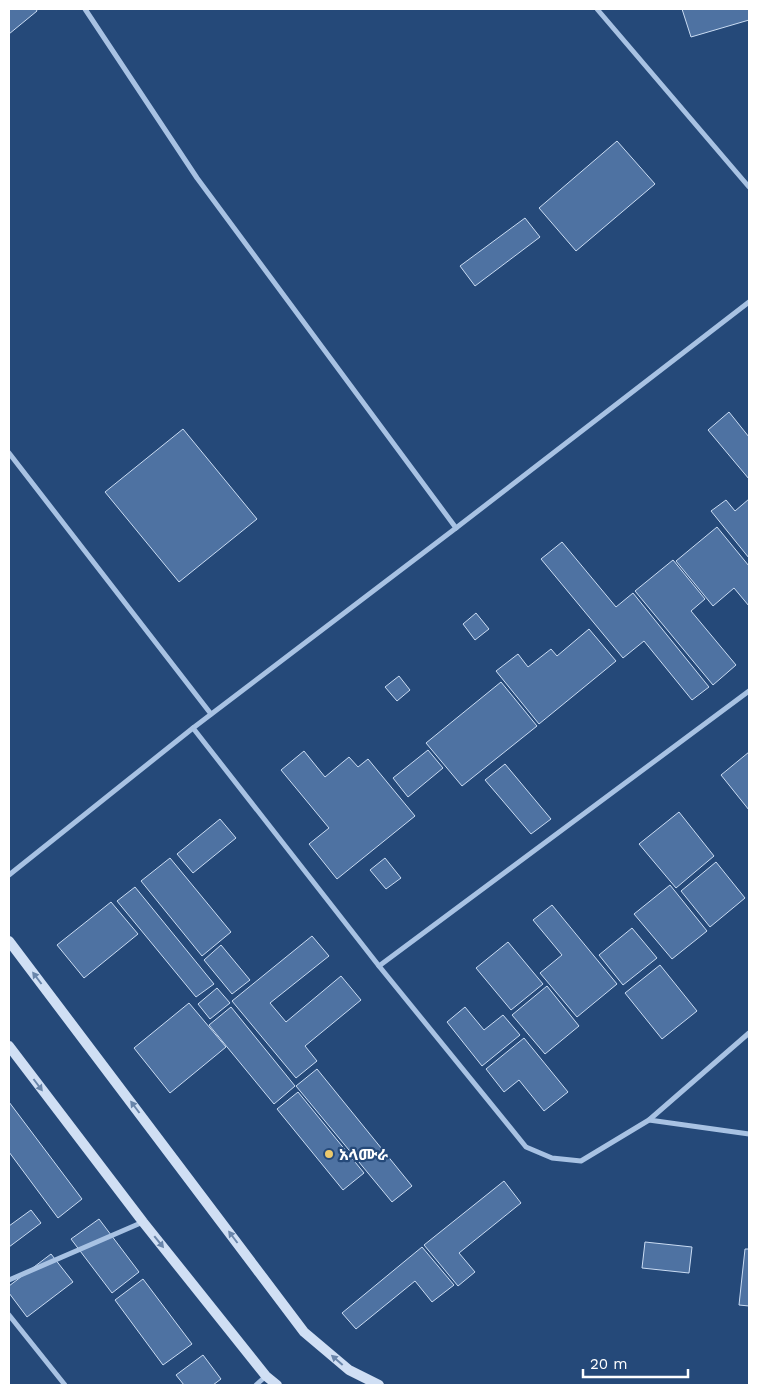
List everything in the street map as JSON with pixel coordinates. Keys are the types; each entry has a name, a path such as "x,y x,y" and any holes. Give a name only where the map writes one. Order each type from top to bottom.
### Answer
{"main road":[{"path":"9,941 304,1332 349,1370 379,1385"},
{"path":"9,1046 143,1222 266,1376 277,1385"}],"street":[{"path":"93,9 86,11 197,178 456,528"},
{"path":"597,9 749,187"},
{"path":"9,875 211,714 749,302"},
{"path":"9,453 211,714"},
{"path":"379,966 749,691"},
{"path":"193,728 379,966 526,1148 552,1158 581,1161 649,1120 749,1034"},
{"path":"649,1120 749,1134"},
{"path":"9,1280 143,1222"},
{"path":"9,1315 65,1385"},
{"path":"256,1385 266,1376"}],"building":[{"path":"9,9 36,9 37,11 9,34"},
{"path":"682,9 749,9 749,20 691,37"},
{"path":"617,141 655,184 576,251 539,208"},
{"path":"525,218 540,237 475,286 460,266"},
{"path":"729,412 749,437 749,479 708,430"},
{"path":"183,429 257,519 179,582 105,492"},
{"path":"749,499 749,558 711,511 726,500 735,511"},
{"path":"717,527 749,566 749,606 734,588 713,606 676,561"},
{"path":"562,542 616,607 633,593 709,687 692,700 644,641 623,658 541,559"},
{"path":"673,560 705,599 691,611 736,665 713,685 635,591"},
{"path":"476,613 489,629 475,640 463,624"},
{"path":"589,629 616,661 539,724 496,671 518,654 528,667 551,649 557,656"},
{"path":"399,676 410,690 397,701 385,687"},
{"path":"501,682 537,726 462,786 426,743"},
{"path":"428,750 443,768 408,797 393,778"},
{"path":"304,751 325,777 349,757 358,767 368,759 415,816 337,879 309,844 329,828 281,770"},
{"path":"749,752 749,810 721,775"},
{"path":"505,764 551,819 531,834 485,780"},
{"path":"679,812 714,856 676,888 639,844"},
{"path":"220,819 236,838 193,873 177,854"},
{"path":"170,858 231,932 202,956 141,881"},
{"path":"385,858 401,878 386,889 370,870"},
{"path":"716,862 745,898 710,927 681,891"},
{"path":"670,885 707,931 672,959 634,914"},
{"path":"135,887 214,984 196,997 117,901"},
{"path":"111,902 138,934 84,978 57,945"},
{"path":"552,905 617,984 577,1017 540,973 562,955 533,920"},
{"path":"632,928 657,958 623,985 599,955"},
{"path":"312,936 329,956 270,1003 286,1022 341,976 361,1000 305,1046 317,1061 296,1078 232,1001"},
{"path":"508,942 543,984 511,1010 476,968"},
{"path":"221,945 250,980 232,994 204,960"},
{"path":"660,965 697,1011 662,1039 625,993"},
{"path":"547,986 579,1026 545,1054 512,1015"},
{"path":"217,988 230,1003 210,1019 198,1004"},
{"path":"189,1003 226,1047 170,1093 134,1048"},
{"path":"231,1007 295,1086 274,1104 209,1025"},
{"path":"465,1007 484,1030 503,1015 520,1035 482,1066 447,1022"},
{"path":"524,1038 568,1092 544,1111 519,1080 504,1092 486,1069"},
{"path":"317,1069 412,1186 392,1202 296,1086"},
{"path":"298,1092 364,1173 343,1190 277,1109"},
{"path":"9,1102 82,1199 58,1218 9,1152"},
{"path":"504,1181 521,1203 459,1253 475,1272 458,1286 424,1245"},
{"path":"31,1210 41,1223 9,1247 9,1226"},
{"path":"99,1219 139,1272 112,1293 71,1239"},
{"path":"645,1242 692,1247 689,1273 642,1268"},
{"path":"422,1247 454,1285 432,1302 415,1281 356,1329 342,1313"},
{"path":"745,1249 749,1249 749,1306 739,1305"},
{"path":"51,1254 73,1282 27,1317 9,1293 9,1286"},
{"path":"143,1279 192,1344 163,1365 115,1300"},
{"path":"203,1355 221,1379 213,1385 184,1385 176,1375"}],"place":[{"name":"አላሙራ","path":"329,1154"}]}
